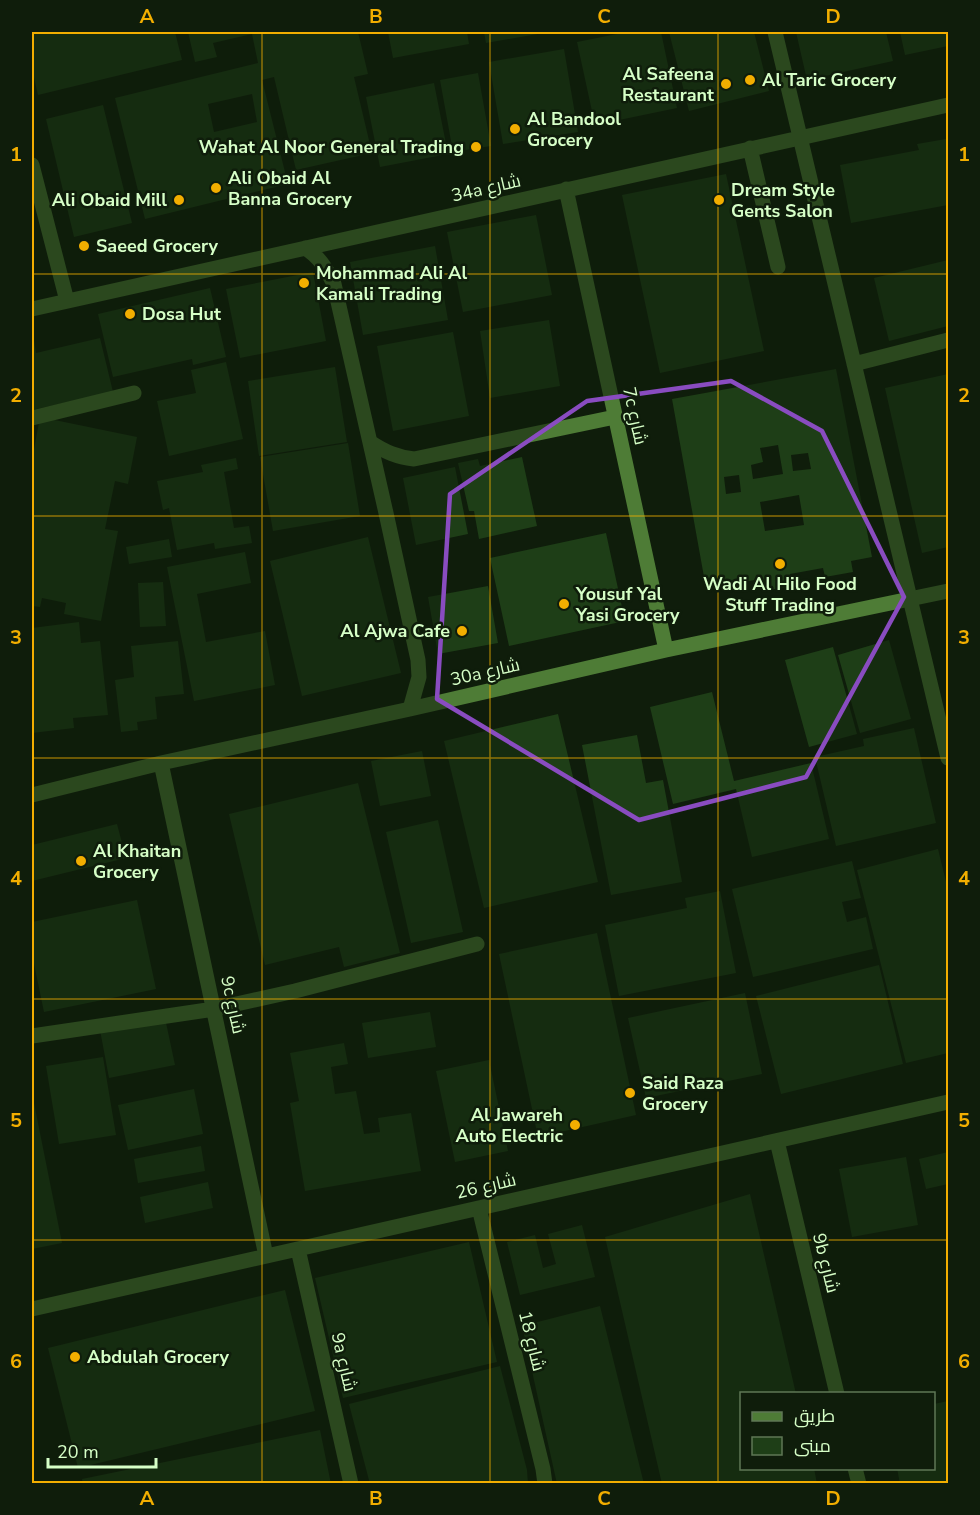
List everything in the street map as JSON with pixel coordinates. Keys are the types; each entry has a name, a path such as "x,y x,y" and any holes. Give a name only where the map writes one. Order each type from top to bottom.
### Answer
{"street":[{"path":"776,32 948,758"},
{"name":"34a شارع","path":"32,309 948,105"},
{"path":"750,148 778,267"},
{"path":"32,165 67,301"},
{"name":"7c شارع","path":"566,189 666,650"},
{"path":"305,248 316,255 327,269 333,284 370,442 418,660 419,677 410,710"},
{"path":"854,364 948,340"},
{"path":"32,418 134,393"},
{"path":"370,442 398,457 414,459 615,417"},
{"name":"30a شارع","path":"32,795 161,763 410,710 666,650 948,591"},
{"name":"9c شارع","path":"161,763 266,1256"},
{"path":"32,1036 214,1009 295,991 477,944"},
{"name":"شارع 26","path":"32,1309 948,1102"},
{"name":"9b شارع","path":"777,1141 837,1392"},
{"name":"شارع 18","path":"479,1208 545,1484"},
{"name":"9a شارع","path":"298,1249 351,1484"}],"highlighted area":[{"path":"731,381 822,431 904,597 806,777 639,820 437,699 450,494 587,401"}],"building":[{"path":"32,32 175,32 182,60 38,95 32,69"},
{"path":"188,32 358,32 368,74 354,77 372,153 296,170 274,77 262,80 288,184 145,219 115,98 258,63 252,34 213,43 217,57 195,62","holes":["252,94 257,122 214,132 208,104"]},
{"path":"388,32 467,32 469,44 393,58"},
{"path":"484,32 543,32 543,33 486,43"},
{"path":"627,32 661,32 677,108 595,125 577,42"},
{"path":"669,32 754,32 769,91 689,111"},
{"path":"796,32 886,32 893,61 807,80"},
{"path":"900,32 948,32 948,46 905,55"},
{"path":"564,49 578,132 503,144 489,62"},
{"path":"478,73 491,146 453,152 440,80"},
{"path":"434,83 448,154 380,167 366,97"},
{"path":"103,105 132,223 74,237 46,119"},
{"path":"946,139 948,205 851,223 840,165 919,150 917,144"},
{"path":"726,174 764,351 660,373 622,195"},
{"path":"536,215 552,295 463,312 447,232"},
{"path":"435,246 448,320 363,335 350,262"},
{"path":"948,260 948,326 889,341 874,278"},
{"path":"313,272 326,341 240,358 226,289"},
{"path":"210,288 226,357 193,365 192,359 113,377 98,314"},
{"path":"549,320 560,386 490,398 480,331"},
{"path":"453,332 469,416 393,431 377,346"},
{"path":"33,334 36,353 100,338 113,392 32,410"},
{"path":"226,362 243,439 169,456 157,401 196,393 191,370"},
{"path":"335,367 347,442 259,456 248,381"},
{"path":"836,369 872,557 851,561 853,572 825,577 823,568 790,574 792,586 763,591 761,579 706,588 672,399","holes":["778,445 783,474 753,479 751,465 763,462 760,448","808,453 811,469 793,471 791,455","739,475 741,492 726,494 724,477","799,495 804,525 765,531 760,502"]},
{"path":"948,374 948,547 922,553 885,388"},
{"path":"40,417 137,437 128,484 115,481 105,529 118,531 101,621 64,614 66,603 42,598 40,607 32,606 32,460"},
{"path":"348,443 360,516 273,531 260,457"},
{"path":"522,457 537,526 479,539 474,511 469,511 458,463 478,459 480,466"},
{"path":"236,458 238,469 224,472 234,528 249,526 252,543 215,549 214,543 177,550 169,508 163,510 157,481 203,472 201,465"},
{"path":"455,467 468,534 416,545 403,478"},
{"path":"606,533 625,621 509,646 490,558"},
{"path":"368,537 401,673 302,696 270,561"},
{"path":"169,539 172,557 129,564 126,547"},
{"path":"245,552 251,583 197,594 206,642 265,631 275,685 194,701 167,567"},
{"path":"163,582 166,626 140,627 138,583"},
{"path":"488,586 498,643 438,654 428,597"},
{"path":"79,622 81,643 100,641 108,715 73,718 74,728 32,733 32,628"},
{"path":"889,640 911,719 860,733 838,655"},
{"path":"178,641 184,694 155,697 157,719 137,722 138,730 121,732 115,680 134,677 131,646"},
{"path":"833,647 857,734 809,747 785,660"},
{"path":"712,692 734,781 811,763 829,839 752,857 736,789 673,804 650,707"},
{"path":"558,714 598,882 484,908 444,741"},
{"path":"914,728 936,823 836,846 815,757 864,746 863,739"},
{"path":"637,735 646,783 663,780 682,882 611,895 582,745"},
{"path":"422,751 431,796 380,806 371,761"},
{"path":"358,783 400,953 344,967 339,947 265,965 229,814"},
{"path":"438,820 463,932 411,943 386,832"},
{"path":"117,824 126,858 32,881 32,845"},
{"path":"938,849 948,890 948,1053 906,1063 857,870"},
{"path":"852,861 861,898 842,902 847,922 866,917 873,949 753,977 732,889"},
{"path":"720,891 736,973 619,996 605,925 687,908 685,898"},
{"path":"137,900 156,989 44,1012 32,954 32,922"},
{"path":"597,933 636,1115 538,1137 499,954"},
{"path":"879,965 903,1064 781,1094 756,996"},
{"path":"745,993 762,1074 646,1098 628,1018"},
{"path":"430,1012 436,1047 368,1058 362,1023"},
{"path":"165,1018 175,1065 109,1078 100,1030"},
{"path":"344,1043 348,1064 331,1067 335,1094 356,1091 364,1134 380,1132 378,1118 411,1113 421,1171 305,1191 290,1103 299,1101 290,1053"},
{"path":"103,1057 116,1135 59,1144 46,1066"},
{"path":"489,1060 508,1151 455,1162 436,1071"},
{"path":"194,1089 203,1134 128,1150 118,1105"},
{"path":"32,1093 62,1243 32,1249"},
{"path":"201,1146 205,1171 138,1183 134,1159"},
{"path":"948,1152 948,1184 926,1189 919,1159"},
{"path":"906,1157 918,1225 852,1237 839,1169"},
{"path":"208,1182 213,1208 145,1223 140,1197"},
{"path":"750,1194 796,1392 740,1392 740,1470 814,1470 817,1484 662,1484 605,1237"},
{"path":"582,1225 595,1277 520,1295 507,1242 535,1235 543,1268 556,1264 548,1234"},
{"path":"469,1242 497,1362 343,1398 315,1278"},
{"path":"285,1290 315,1411 78,1468 48,1348"},
{"path":"600,1306 644,1484 557,1484 522,1326"},
{"path":"500,1366 527,1470 528,1484 370,1484 349,1404"},
{"path":"948,1401 948,1484 900,1484 897,1470 935,1470 935,1404"},
{"path":"320,1430 331,1484 83,1484 82,1479"}],"place":[{"name":"Al Taric Grocery","path":"750,80"},
{"name":"Al Safeena Restaurant","path":"726,84"},
{"name":"Al Bandool Grocery","path":"515,129"},
{"name":"Wahat Al Noor General Trading","path":"476,147"},
{"name":"Ali Obaid Al Banna Grocery","path":"216,188"},
{"name":"Ali Obaid Mill","path":"179,200"},
{"name":"Dream Style Gents Salon","path":"719,200"},
{"name":"Saeed Grocery","path":"84,246"},
{"name":"Mohammad Ali Al Kamali Trading","path":"304,283"},
{"name":"Dosa Hut","path":"130,314"},
{"name":"Wadi Al Hilo Food Stuff Trading","path":"780,564"},
{"name":"Yousuf Yal Yasi Grocery","path":"564,604"},
{"name":"Al Ajwa Cafe","path":"462,631"},
{"name":"Al Khaitan Grocery","path":"81,861"},
{"name":"Said Raza Grocery","path":"630,1093"},
{"name":"Al Jawareh Auto Electric","path":"575,1125"},
{"name":"Abdulah Grocery","path":"75,1357"}]}
